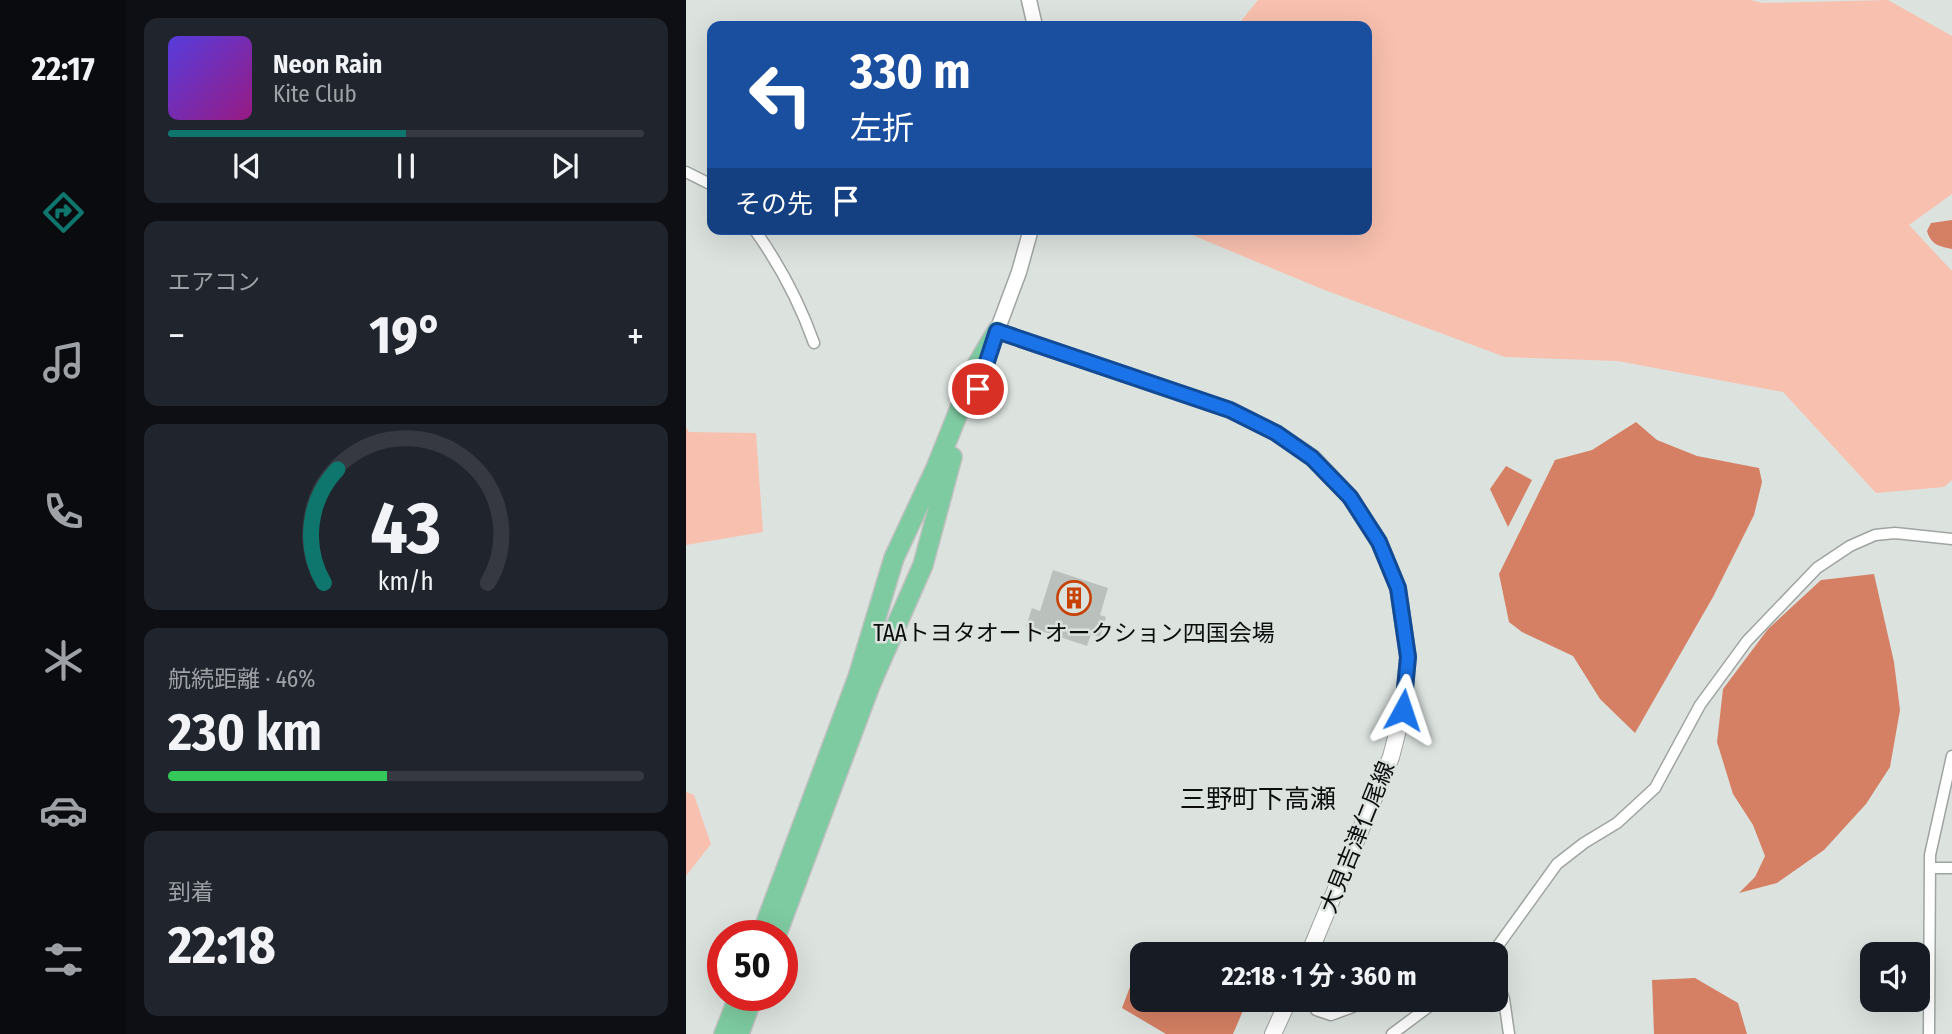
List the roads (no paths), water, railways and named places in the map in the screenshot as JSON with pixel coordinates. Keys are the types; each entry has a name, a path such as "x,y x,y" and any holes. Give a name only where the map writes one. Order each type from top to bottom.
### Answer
{"highway":[{"path":"767,920 858,677 894,558 936,468 978,363 997,331"},
{"path":"782,920 871,683 923,565 949,466 997,331"},
{"path":"724,1034 732,1011"},
{"path":"739,1034 747,1011"}],"main road":[{"name":"大見吉津仁尾線","path":"997,331 1230,410 1276,433 1312,458 1350,497 1379,542 1398,588 1408,657 1403,710 1391,757 1314,942"},
{"path":"1272,1034 1283,1012"}],"street":[{"path":"1029,0 1034,21"},
{"path":"686,172 707,182"},
{"path":"758,235 791,287 814,342"},
{"path":"997,331 1020,272 1029,235"},
{"path":"1501,942 1557,864 1584,843 1617,823 1655,788 1700,705 1747,641 1816,568 1850,546 1875,535 1895,533 1952,540"},
{"path":"1929,1034 1930,855 1952,755"},
{"path":"1930,868 1952,868"},
{"path":"1322,1012 1331,1015 1339,1012"},
{"path":"1392,1034 1421,1012"},
{"path":"1506,1012 1509,1034"}],"place":[{"name":"TAAトヨタオートオークション四国会場","path":"1074,598"}],"district":[{"name":"三野町下高瀬","path":"1258,799"}]}
